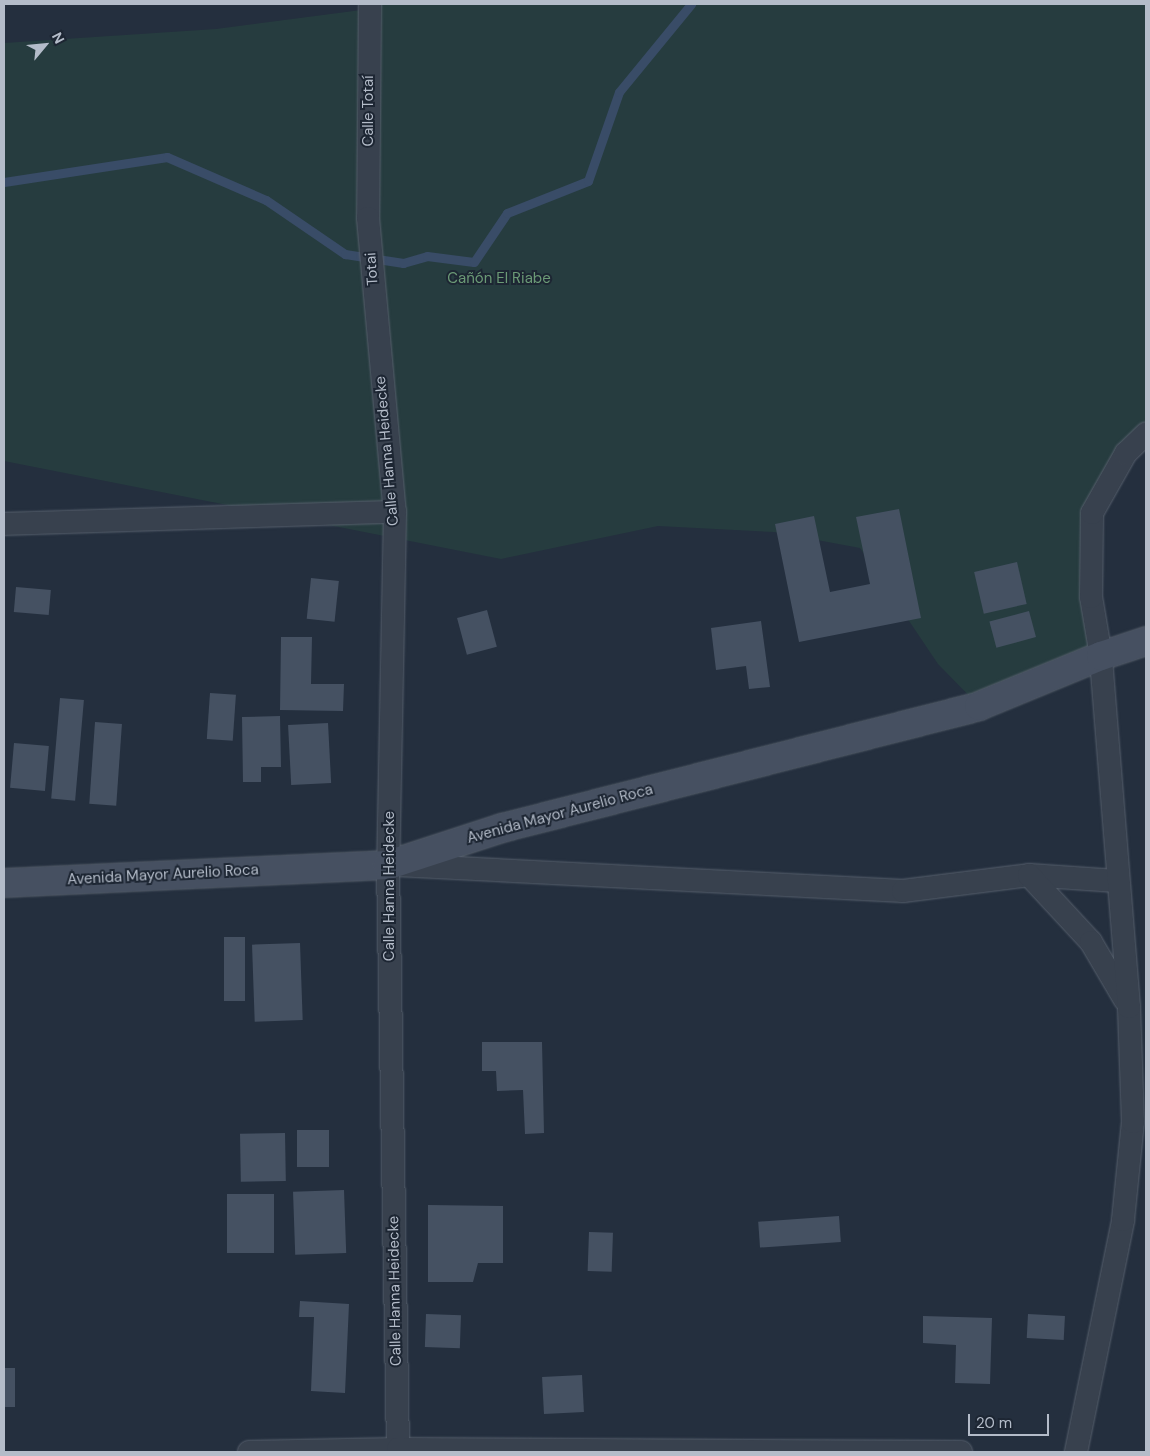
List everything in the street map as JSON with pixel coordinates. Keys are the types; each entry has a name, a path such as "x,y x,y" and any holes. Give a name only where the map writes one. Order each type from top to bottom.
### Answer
{"main road":[{"name":"Avenida Mayor Aurelio Roca","path":"4,883 388,865 502,828 979,706 1123,649"}],"street":[{"name":"Calle Totaí","path":"368,218 370,4"},
{"name":"Totai","path":"368,218 376,321"},
{"name":"Calle Hanna Heidecke","path":"376,321 395,512 388,865 398,1450"},
{"path":"1076,1452 1122,1220 1133,1122 1129,1007 1117,881 1123,649 1091,597 1092,513 1126,453 1146,434"},
{"path":"4,524 395,512"},
{"path":"388,865 903,891 1029,875 1117,881"},
{"path":"1029,875 1091,942 1129,1007"},
{"path":"249,1452 398,1450 962,1452"}],"green space":[{"name":"Cañón El Riabe","path":"370,4 1146,4 1146,434 1092,513 1101,656 979,706 938,664 860,548 774,532 658,526 501,559 4,461 4,43 216,29 369,9"}],"building":[{"path":"899,509 921,618 799,642 775,524 814,516 830,592 870,584 856,517"},
{"path":"1017,562 1027,604 984,614 974,572"},
{"path":"311,578 339,581 335,622 307,619"},
{"path":"16,587 51,590 49,615 14,612"},
{"path":"487,610 497,647 467,655 457,618"},
{"path":"1029,611 1036,637 996,648 989,622"},
{"path":"761,621 770,687 749,689 746,666 716,670 711,628"},
{"path":"281,637 312,637 311,684 344,684 343,711 280,710"},
{"path":"210,693 236,695 233,741 207,739"},
{"path":"60,698 84,700 75,801 51,799"},
{"path":"280,716 281,767 261,767 261,782 243,782 242,717"},
{"path":"95,722 122,724 116,806 89,804"},
{"path":"328,723 331,783 291,785 288,725"},
{"path":"14,743 49,746 45,791 10,788"},
{"path":"224,937 245,937 245,1001 224,1001"},
{"path":"300,943 303,1020 255,1022 252,945"},
{"path":"482,1042 542,1042 544,1133 525,1134 523,1090 497,1091 496,1071 482,1071"},
{"path":"297,1130 329,1130 329,1167 297,1167"},
{"path":"285,1133 286,1181 241,1182 240,1134"},
{"path":"344,1190 346,1253 295,1255 293,1192"},
{"path":"227,1194 274,1194 274,1253 227,1253"},
{"path":"428,1205 503,1206 503,1263 478,1263 473,1282 428,1282"},
{"path":"839,1216 841,1242 760,1248 758,1222"},
{"path":"589,1232 613,1233 612,1272 588,1271"},
{"path":"300,1301 349,1304 345,1393 311,1391 314,1317 299,1317"},
{"path":"426,1314 461,1315 460,1348 425,1347"},
{"path":"1028,1314 1065,1316 1064,1340 1027,1338"},
{"path":"923,1316 992,1318 990,1384 955,1383 956,1345 923,1343"},
{"path":"4,1368 15,1368 15,1407 4,1407"},
{"path":"582,1375 584,1412 544,1414 542,1377"}],"waterway":[{"path":"4,182 167,157 266,200 345,254 403,263 427,256 474,262 507,213 588,181 619,92 691,4"}]}
